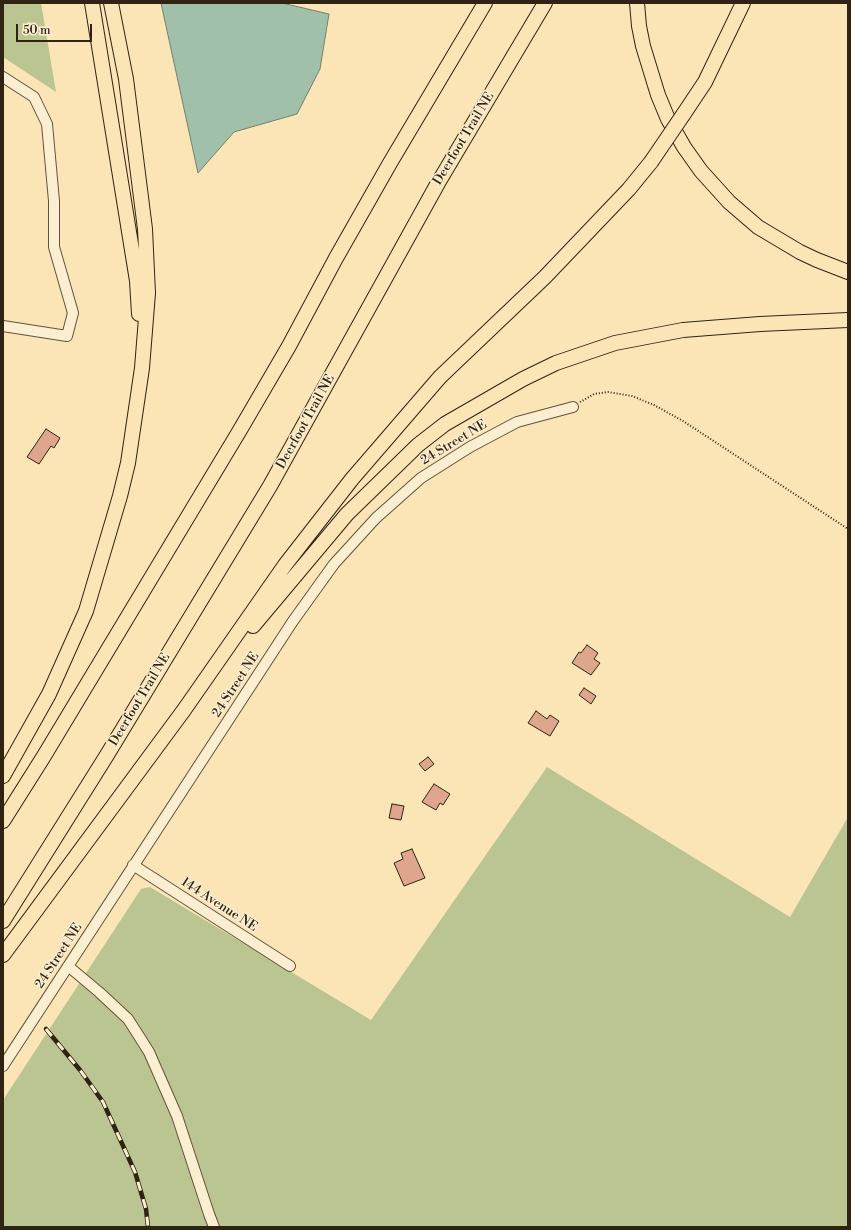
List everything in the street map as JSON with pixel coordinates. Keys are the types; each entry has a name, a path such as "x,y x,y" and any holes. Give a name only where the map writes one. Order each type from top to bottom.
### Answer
{"highway":[{"path":"92,3 137,281 142,368"},
{"path":"3,776 48,694 86,611 120,496 128,463 142,368 148,293 144,229 126,79 111,3"},
{"path":"3,821 44,756 240,430 289,346 336,258 390,163 485,3"},
{"name":"Deerfoot Trail NE","path":"3,921 111,748 270,486 438,182 545,3"},
{"path":"637,3 643,46 658,95 668,119 684,147 701,171 729,202 758,227 800,252 848,272"},
{"path":"3,955 184,710 285,565 352,479 440,377 545,277 629,188 651,162 708,76 743,3"},
{"path":"184,710 291,579 347,514 418,445 445,424 523,379 556,363 615,343 683,330 760,324 848,320"}],"street":[{"path":"3,77 34,97 47,124 54,201 54,247 73,313 67,336 3,326"},
{"name":"24 Street NE","path":"3,1066 293,621 334,564 376,518 421,478 470,447 517,422 573,407"},
{"name":"144 Avenue NE","path":"134,865 290,966"},
{"path":"68,966 128,1019 149,1052 177,1116 214,1227"}],"path":[{"path":"573,407 585,398 594,394 608,392 627,395 654,404 683,421 848,529"}],"shaded area":[{"path":"3,3 41,3 56,92 3,57"},
{"path":"161,3 282,3 329,14 320,69 297,114 234,132 198,173"},
{"path":"547,767 790,917 848,817 848,1227 3,1227 3,1100 141,889 150,887 371,1020"}],"building":[{"path":"46,429 60,438 54,448 51,446 39,464 27,457"},
{"path":"587,645 598,653 594,659 600,663 591,675 572,663 579,652 581,653"},
{"path":"584,688 596,696 591,704 579,695"},
{"path":"536,711 547,719 550,715 559,721 550,736 528,723"},
{"path":"428,757 434,764 425,771 419,764"},
{"path":"434,784 450,794 443,805 440,803 436,810 422,802"},
{"path":"392,804 404,806 401,820 389,818"},
{"path":"412,849 425,878 404,886 394,863 403,859 401,853"}],"railway":[{"path":"46,1029 80,1070 103,1102 135,1172 146,1209 148,1227"}]}
